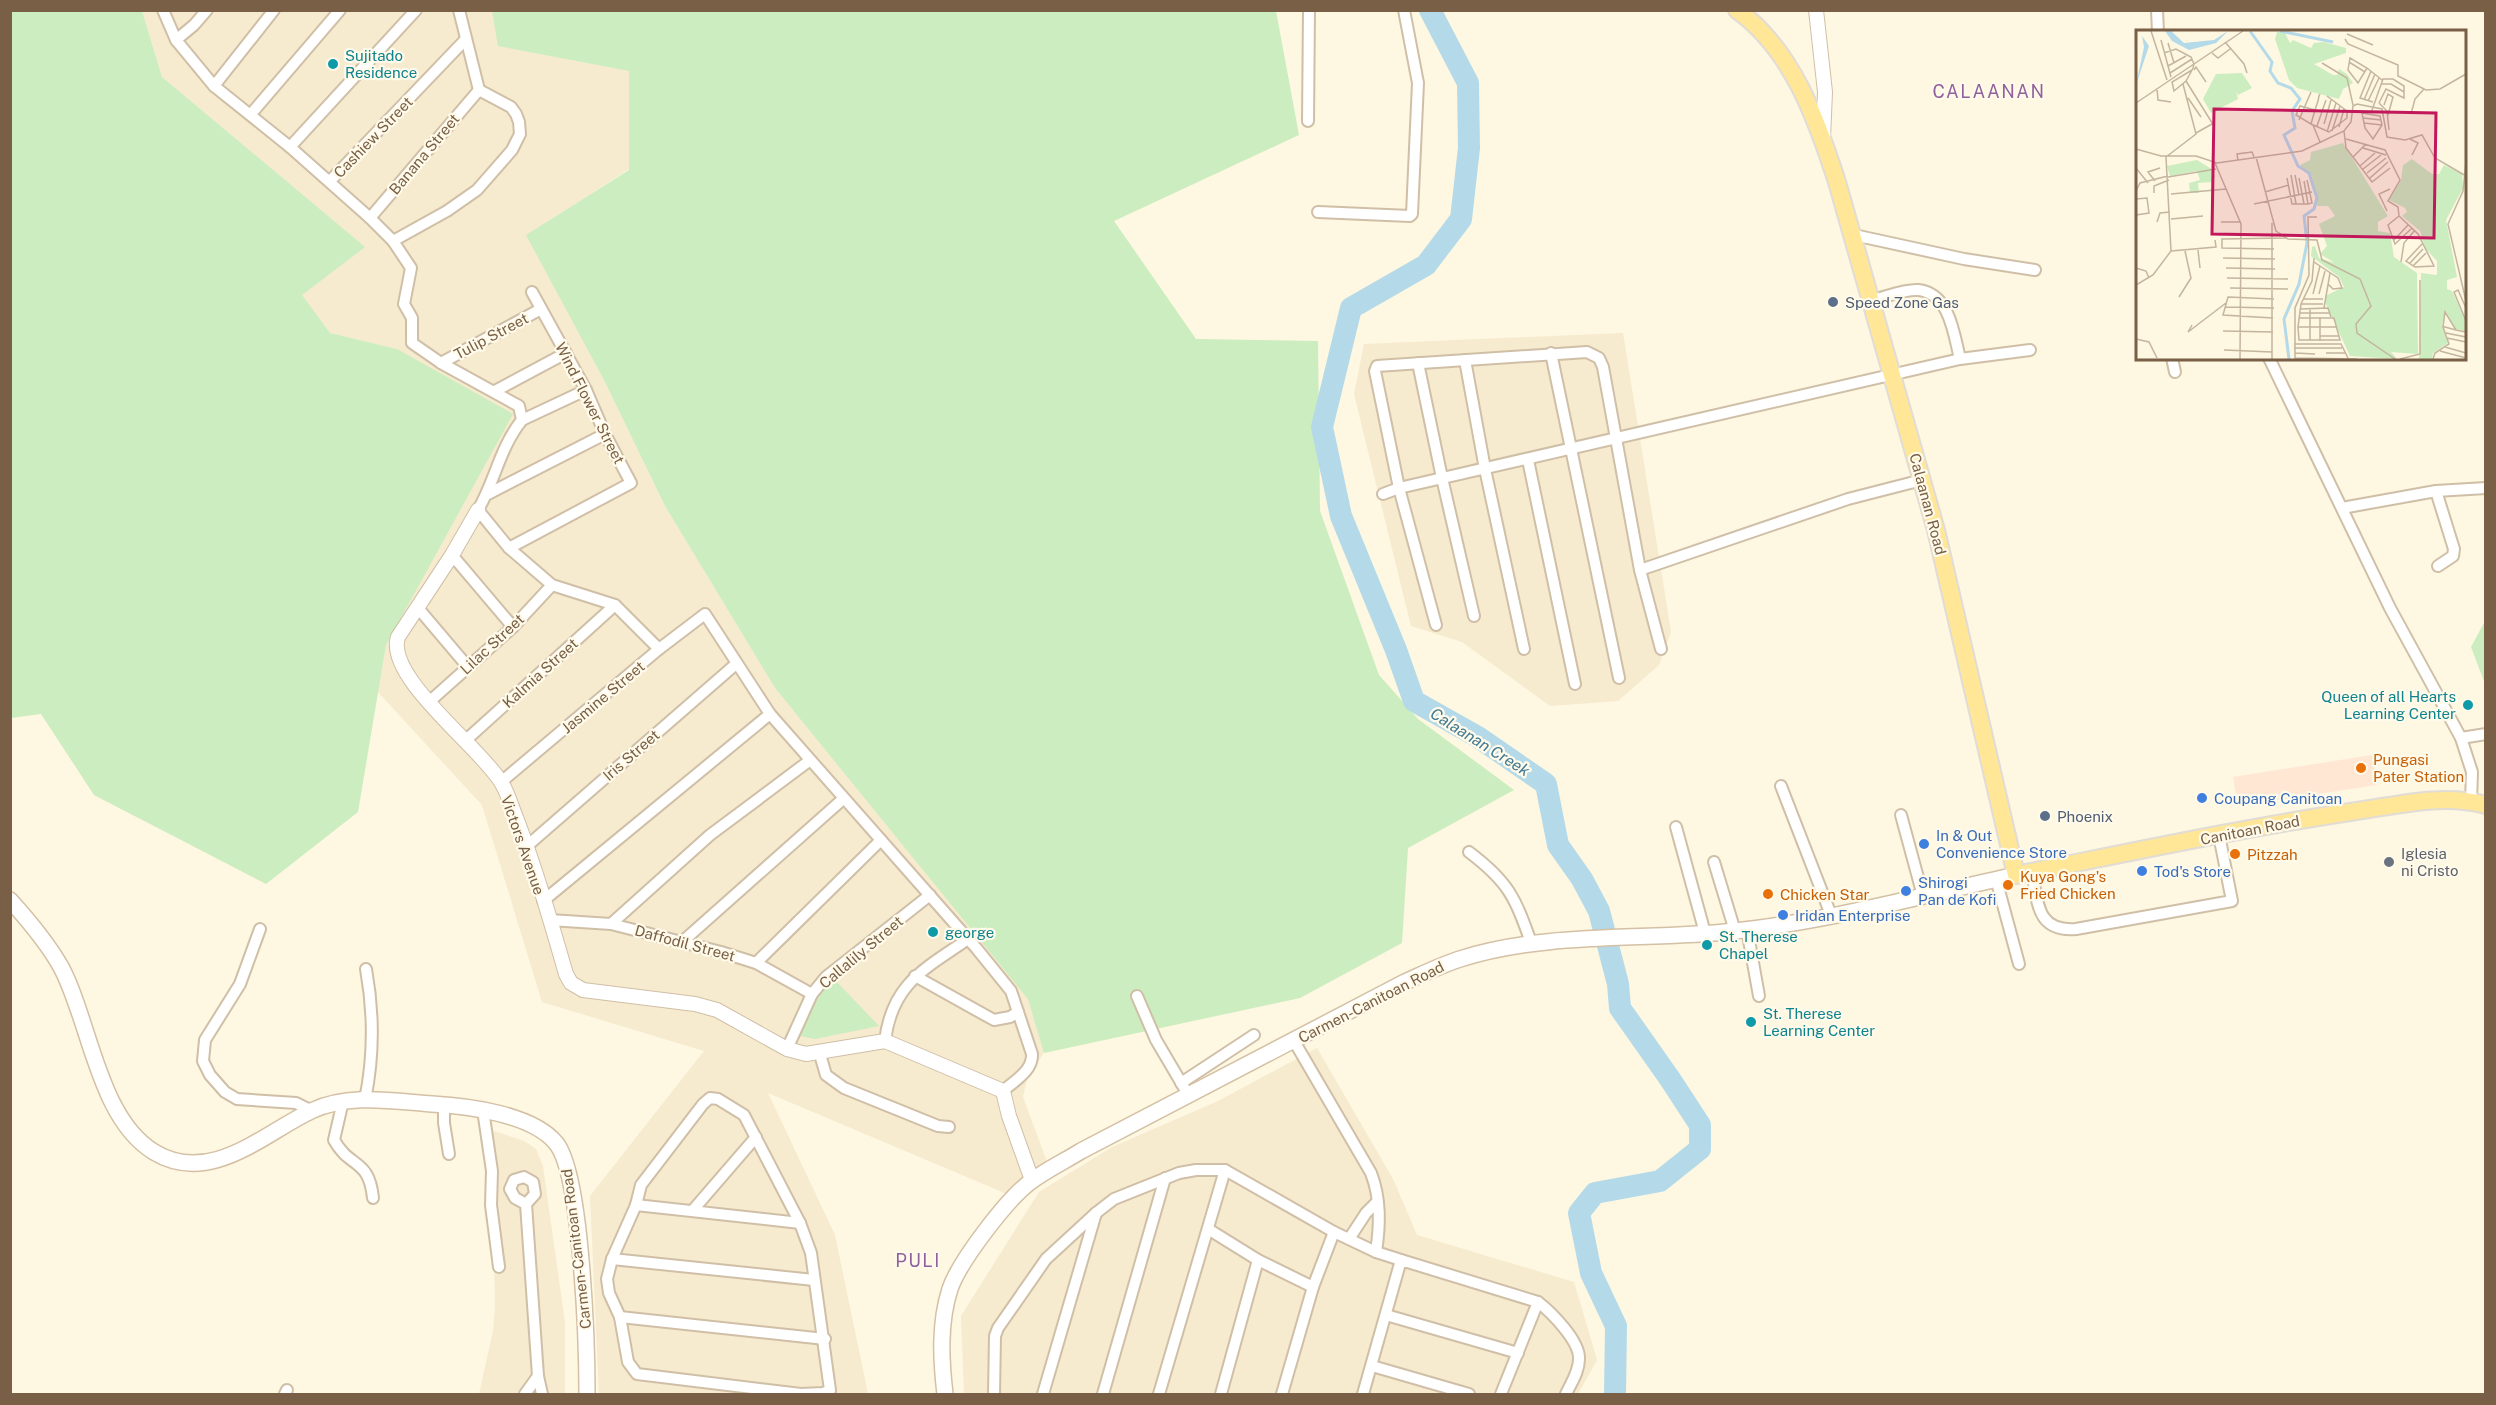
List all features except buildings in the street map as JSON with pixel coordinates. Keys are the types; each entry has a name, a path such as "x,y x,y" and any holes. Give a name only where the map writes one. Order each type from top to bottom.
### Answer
{"main road":[{"name":"Calaanan Road","path":"1737,10 1761,31 1785,64 1804,96 1823,138 1854,235 1939,541 2024,873"},
{"name":"Canitoan Road","path":"2024,873 2219,835 2421,801 2456,799 2478,803"},
{"name":"Carmen-Canitoan Road","path":"945,1395 942,1340 951,1287 988,1227 1012,1198 1032,1180 1185,1089 1294,1041 1429,971 1461,959 1532,945 1741,930 1831,915 2024,873"},
{"name":"Carmen-Canitoan Road","path":"10,900 42,937 61,967 114,1107 133,1133 156,1153 189,1164 213,1161 247,1148 312,1111 343,1101 365,1100 444,1105 483,1110 543,1131 558,1145 570,1175 585,1306 587,1395"}],"street":[{"path":"163,10 176,40 214,86 290,147 393,241 411,268 404,304 412,318 412,343 441,363 519,406 522,420 586,390"},
{"path":"176,40 207,10"},
{"path":"214,86 274,10"},
{"path":"251,114 340,10"},
{"path":"290,147 416,10"},
{"path":"393,241 447,211 477,190 512,150 520,134 519,122 511,107 479,90 459,10"},
{"path":"1308,121 1309,10"},
{"path":"1317,212 1410,216 1412,214 1418,83 1404,10"},
{"path":"1816,10 1825,92 1823,138"},
{"path":"2157,10 2158,30"},
{"name":"Cashiew Street","path":"330,182 465,40"},
{"name":"Banana Street","path":"370,218 479,90"},
{"path":"1854,235 1964,259 2035,270"},
{"path":"1872,300 1916,290 1929,294 1947,310 1960,359"},
{"name":"Wind Flower Street","path":"509,548 631,483 605,434 586,390 532,292"},
{"name":"Tulip Street","path":"441,363 541,309"},
{"path":"1383,494 1442,478 1528,460 1892,374 1960,359 2030,350"},
{"path":"1436,625 1400,488 1376,368 1381,365 1587,351 1599,358 1603,367 1640,570 1661,649"},
{"path":"495,391 566,353"},
{"path":"1551,353 1619,678"},
{"path":"1465,360 1485,469 1524,649"},
{"path":"2172,360 2175,372"},
{"path":"2270,360 2390,608 2461,738 2472,772 2478,803"},
{"path":"1419,363 1442,478 1474,616"},
{"name":"Victors Avenue","path":"522,420 500,457 478,510 395,645 403,668 429,702 466,740 501,782 527,846 566,974 577,987 695,1004 717,1010 787,1049 806,1054 885,1041"},
{"path":"486,495 605,434"},
{"path":"1528,460 1575,684"},
{"path":"1640,570 1848,499 1922,480"},
{"path":"2342,508 2436,491 2486,488"},
{"path":"2436,491 2454,549 2453,556 2438,566"},
{"path":"478,510 509,548 552,585 615,605 659,650"},
{"path":"452,555 513,627"},
{"name":"Lilac Street","path":"429,702 513,627 552,585"},
{"name":"Kalmia Street","path":"466,740 615,605"},
{"path":"418,608 468,667"},
{"name":"Jasmine Street","path":"501,782 705,614 736,664"},
{"path":"736,664 770,714 930,895 1011,991 1032,1062 1029,1068 1003,1091"},
{"name":"Iris Street","path":"527,846 736,664"},
{"path":"543,901 770,714"},
{"path":"2461,738 2486,734"},
{"path":"611,924 711,835 809,760"},
{"path":"1781,786 1831,915"},
{"path":"682,942 843,799"},
{"path":"1901,815 1923,896"},
{"path":"1676,826 1705,933"},
{"path":"2024,873 2042,916 2057,929 2076,929 2232,901 2219,835"},
{"path":"756,963 880,840"},
{"path":"1469,852 1504,883 1518,907 1532,945"},
{"path":"1714,862 1741,930 1759,996"},
{"path":"1996,879 2019,964"},
{"name":"Callalily Street","path":"787,1049 812,994 826,977 930,895"},
{"name":"Daffodil Street","path":"550,920 611,924 682,942 756,963 812,994"},
{"path":"260,929 240,984 204,1040 203,1061 210,1076 225,1092 237,1099 296,1103 312,1111"},
{"path":"968,939 915,976 899,994 891,1012 885,1041 1003,1091"},
{"path":"365,1100 372,1068 372,1012 366,969"},
{"path":"915,976 994,1020 1010,1017 1018,1012"},
{"path":"1137,996 1146,1021 1185,1089 1254,1035"},
{"path":"1294,1041 1377,1187 1380,1218 1376,1252"},
{"path":"819,1051 826,1075 844,1088 938,1126 949,1127"},
{"path":"1003,1091 1013,1128 1032,1180"},
{"path":"710,1098 718,1099 744,1115 800,1223 811,1253 825,1340 830,1390 801,1394 734,1391 637,1374 632,1371 628,1362 620,1317 609,1293 607,1279 612,1259 636,1205 641,1185 710,1098"},
{"path":"343,1101 334,1140 340,1150 367,1172 371,1181 373,1198"},
{"path":"444,1105 444,1123 449,1154"},
{"path":"483,1110 492,1170 490,1205 499,1267"},
{"path":"693,1210 756,1137"},
{"path":"994,1395 995,1336 998,1328 1046,1259 1114,1199 1166,1178 1196,1170 1225,1170 1334,1232 1376,1252 1539,1302 1554,1315 1579,1352 1580,1361 1566,1395"},
{"path":"1159,1395 1225,1170"},
{"path":"1103,1395 1166,1178"},
{"path":"1349,1239 1366,1213 1377,1202"},
{"path":"526,1204 538,1376 542,1395"},
{"path":"636,1205 800,1223"},
{"path":"1043,1395 1096,1213"},
{"path":"1208,1228 1258,1260 1313,1287"},
{"path":"1282,1395 1313,1287 1334,1232"},
{"path":"612,1259 814,1280"},
{"path":"1221,1395 1258,1260"},
{"path":"1363,1395 1401,1260"},
{"path":"1501,1395 1539,1302"},
{"path":"1386,1315 1518,1353"},
{"path":"620,1317 825,1340"},
{"path":"1371,1366 1469,1395"},
{"path":"525,1395 538,1376"}],"shaded area":[{"path":"142,11 492,11 499,46 629,71 629,169 527,235 604,380 665,506 775,688 1029,999 1044,1053 1028,1075 1023,1097 1047,1162 1007,1194 768,1093 835,1235 868,1394 599,1394 590,1196 704,1051 542,1002 482,805 378,692 386,645 397,349 330,333 301,295 364,247 162,77"},
{"path":"1623,333 1671,632 1659,665 1618,701 1550,706 1462,642 1411,626 1354,394 1364,344"},
{"path":"2372,755 2377,785 2238,806 2233,777"},
{"path":"1317,1048 1393,1179 1417,1235 1574,1282 1597,1360 1578,1394 964,1394 961,1316 1039,1192 1112,1147 1216,1102"},
{"path":"482,1127 524,1141 536,1149 543,1166 565,1323 565,1394 479,1394 493,1331 495,1307 494,1255"}],"green space":[{"path":"10,11 142,11 162,77 365,247 302,295 330,333 397,349 513,414 386,645 358,812 266,884 94,795 41,714 11,718"},
{"path":"492,11 1276,11 1299,135 1114,221 1196,339 1318,341 1320,511 1379,675 1418,719 1514,790 1408,848 1402,943 1300,998 1044,1053 1028,999 775,688 665,506 604,380 526,235 629,170 629,71 498,46"},
{"path":"2485,621 2485,684 2471,647"},
{"path":"833,978 879,1026 815,1039 799,1036 822,990"}],"waterway":[{"name":"Calaanan Creek","path":"1430,10 1468,83 1469,148 1461,219 1426,265 1351,308 1322,427 1341,516 1396,650 1414,701 1478,737 1546,784 1558,845 1582,879 1599,911 1618,984 1620,1008 1700,1125 1700,1149 1660,1181 1595,1193 1579,1213 1591,1273 1616,1326 1615,1394"}],"place":[{"name":"Sujitado Residence","path":"333,64"},
{"name":"Speed Zone Gas","path":"1833,302"},
{"name":"Queen of all Hearts Learning Center","path":"2468,705"},
{"name":"Pungasi Pater Station","path":"2361,768"},
{"name":"Coupang Canitoan","path":"2202,798"},
{"name":"Phoenix","path":"2045,816"},
{"name":"In & Out Convenience Store","path":"1924,844"},
{"name":"Pitzzah","path":"2235,854"},
{"name":"Iglesia ni Cristo","path":"2389,862"},
{"name":"Tod's Store","path":"2142,871"},
{"name":"Kuya Gong's Fried Chicken","path":"2008,885"},
{"name":"Shirogi Pan de Kofi","path":"1906,891"},
{"name":"Chicken Star","path":"1768,894"},
{"name":"Iridan Enterprise","path":"1783,915"},
{"name":"george","path":"933,932"},
{"name":"St. Therese Chapel","path":"1707,945"},
{"name":"St. Therese Learning Center","path":"1751,1022"}],"district":[{"name":"CALAANAN","path":"1989,91"},
{"name":"PULI","path":"918,1260"}]}
